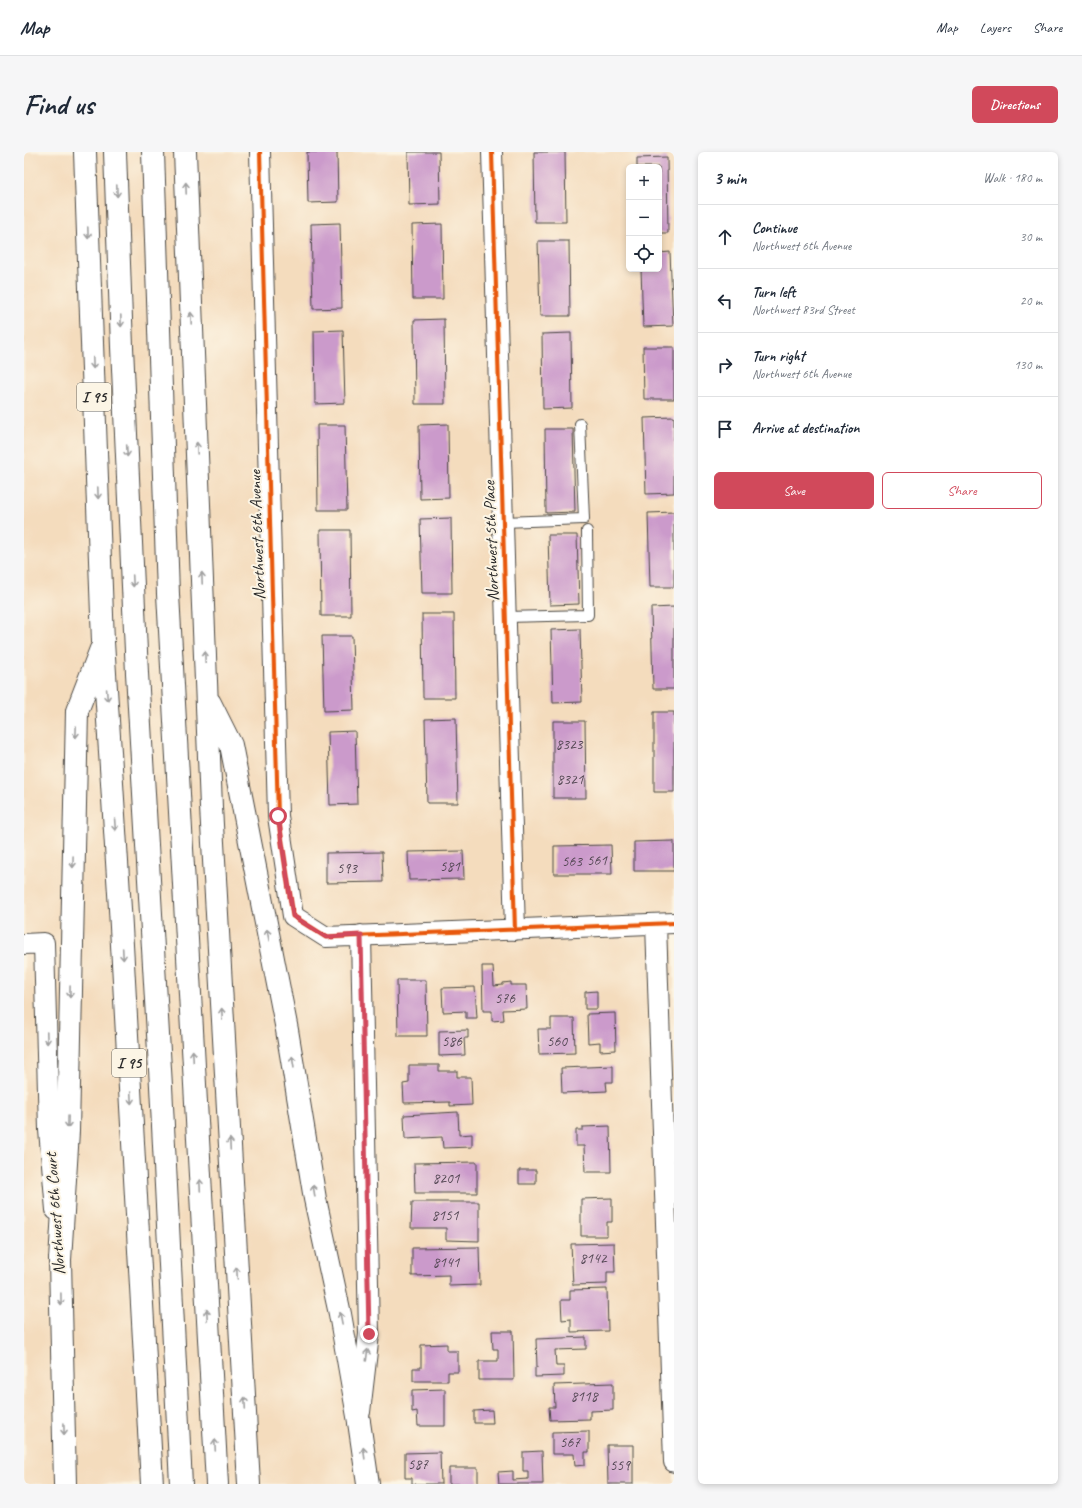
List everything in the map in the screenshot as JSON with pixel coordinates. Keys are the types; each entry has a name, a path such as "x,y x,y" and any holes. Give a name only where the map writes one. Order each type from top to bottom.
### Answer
{"main road":[{"name":"I 95","path":"85,152 104,642 152,1484"},
{"path":"116,152 122,355 137,672 161,1086 181,1484"},
{"path":"153,152 168,594 217,1484"},
{"path":"185,152 210,807 249,1484"},
{"path":"60,1260 68,1131 77,711 104,642"},
{"path":"206,696 230,745 287,1030 315,1199 341,1321 359,1422 368,1484"},
{"name":"Northwest 6th Court","path":"60,1260 65,1484"}],"street":[{"name":"Northwest 6th Avenue","path":"260,152 278,816 293,916 326,937 361,935"},
{"name":"Northwest 5th Place","path":"492,152 515,930"},
{"path":"359,1422 369,1334 361,935 665,923 674,1462"},
{"name":"Northwest 6th Court","path":"24,944 44,943 49,1130 60,1260"}],"lane":[{"path":"503,522 584,519 580,424"},
{"path":"506,617 588,614 587,531"}],"building":[{"path":"307,152 337,152 338,202 308,203"},
{"path":"408,152 439,152 440,204 409,205"},
{"path":"534,152 565,152 566,222 535,222"},
{"path":"667,157 668,233 662,233 662,164 637,164 637,158"},
{"path":"340,223 342,308 313,309 311,224"},
{"path":"442,224 443,299 413,299 412,225"},
{"path":"538,241 569,241 570,316 540,316"},
{"path":"670,252 673,326 643,327 641,272 662,272 662,253"},
{"path":"444,319 445,404 415,404 414,320"},
{"path":"343,330 345,403 315,404 314,331"},
{"path":"571,333 572,408 543,409 542,334"},
{"path":"643,347 674,347 674,399 644,399"},
{"path":"674,417 674,493 646,494 644,418"},
{"path":"448,424 449,498 420,499 419,425"},
{"path":"317,425 345,425 347,510 318,510"},
{"path":"545,429 573,429 575,512 546,513"},
{"path":"674,512 674,587 650,587 648,513"},
{"path":"451,518 452,593 422,593 420,519"},
{"path":"320,530 350,530 351,616 321,616"},
{"path":"548,535 577,535 579,604 550,605"},
{"path":"674,607 674,689 653,689 651,608"},
{"path":"422,614 454,614 455,698 423,698"},
{"path":"580,629 582,702 553,703 551,630"},
{"path":"322,636 352,636 354,710 324,711"},
{"path":"654,712 674,712 674,792 654,792"},
{"path":"456,718 458,803 427,803 425,719"},
{"path":"553,721 585,721 586,798 553,798"},
{"path":"355,731 357,804 330,805 328,732"},
{"path":"674,841 674,871 634,871 634,842"},
{"path":"611,845 612,874 554,874 554,846"},
{"path":"463,851 464,879 409,880 408,852"},
{"path":"382,852 383,882 326,883 326,853"},
{"path":"482,966 493,966 494,986 511,982 511,985 526,985 527,1009 503,1010 504,1020 492,1021 492,1011 483,1011"},
{"path":"397,980 426,980 427,1036 398,1036"},
{"path":"475,987 477,1018 466,1018 466,1011 443,1012 442,988"},
{"path":"597,991 597,1009 585,1009 585,992"},
{"path":"615,1013 616,1050 600,1051 600,1042 588,1043 587,1014"},
{"path":"551,1018 574,1018 575,1053 539,1054 538,1029 551,1029"},
{"path":"468,1030 468,1038 464,1038 465,1055 439,1056 439,1031"},
{"path":"409,1065 439,1065 439,1071 457,1071 457,1077 471,1077 472,1105 450,1106 450,1102 404,1103 403,1084 409,1083"},
{"path":"613,1066 613,1082 606,1082 607,1091 562,1093 561,1068"},
{"path":"458,1112 459,1135 472,1134 472,1147 443,1148 442,1137 405,1139 404,1115"},
{"path":"610,1126 611,1172 585,1172 584,1146 576,1146 576,1130 583,1130 583,1127"},
{"path":"477,1162 477,1193 415,1193 414,1163"},
{"path":"519,1170 536,1170 536,1184 519,1184"},
{"path":"612,1198 612,1222 607,1222 607,1236 581,1236 581,1199"},
{"path":"412,1202 479,1202 479,1241 446,1240 446,1228 411,1228"},
{"path":"614,1243 615,1272 607,1272 607,1284 573,1285 571,1244"},
{"path":"479,1247 480,1285 449,1286 449,1275 412,1276 412,1248"},
{"path":"607,1289 608,1331 571,1332 571,1319 562,1320 561,1300 570,1300 570,1290"},
{"path":"492,1331 513,1331 514,1380 479,1380 479,1361 498,1361 498,1349 493,1349"},
{"path":"586,1337 586,1349 555,1350 556,1366 564,1366 564,1376 535,1377 535,1367 537,1367 536,1339"},
{"path":"447,1344 447,1351 458,1351 458,1372 448,1372 448,1381 413,1381 413,1368 421,1368 421,1345"},
{"path":"613,1383 613,1410 590,1411 590,1419 550,1420 549,1407 555,1407 554,1385"},
{"path":"445,1389 445,1426 418,1426 417,1411 412,1412 412,1390"},
{"path":"492,1410 493,1423 474,1423 474,1411"},
{"path":"589,1431 589,1452 585,1452 585,1465 575,1466 574,1454 552,1454 552,1432"},
{"path":"607,1445 633,1445 633,1484 608,1484"},
{"path":"542,1451 543,1484 499,1484 498,1472 513,1471 513,1480 528,1479 528,1471 523,1471 523,1452"},
{"path":"440,1452 441,1484 412,1484 412,1478 405,1478 405,1453"},
{"path":"449,1468 478,1468 478,1484 449,1484"}],"cycle path":[{"path":"260,152 278,816 293,916 326,937 674,923"},
{"path":"492,152 515,930"}],"route":[{"path":"278,816 293,916 326,937 361,935 369,1334"}]}
